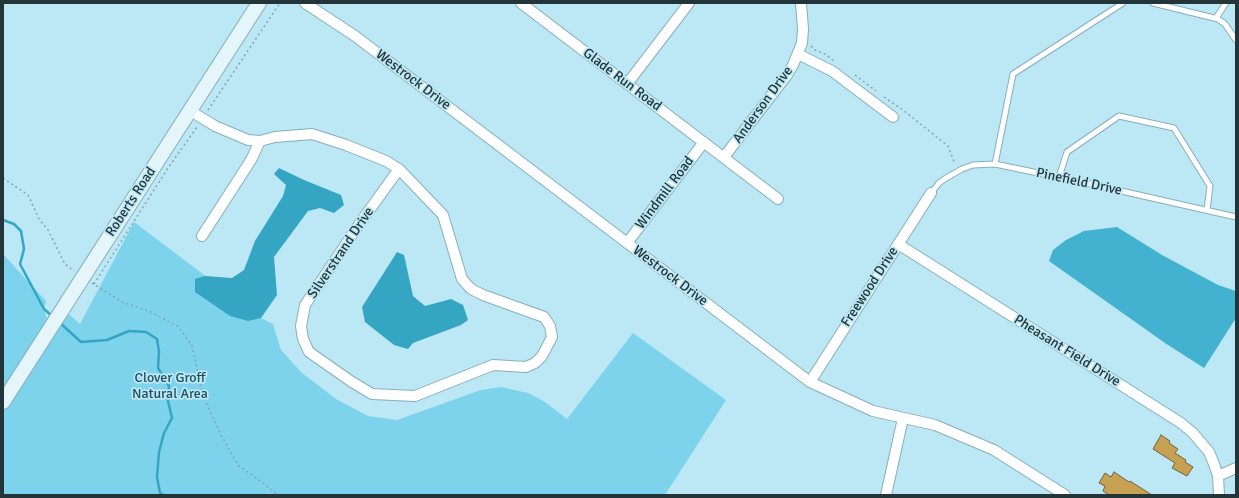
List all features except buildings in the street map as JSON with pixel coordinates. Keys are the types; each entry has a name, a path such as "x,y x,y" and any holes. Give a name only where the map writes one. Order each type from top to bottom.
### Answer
{"main road":[{"name":"Roberts Road","path":"3,402 55,320 89,281 189,110 259,3"}],"street":[{"name":"Westrock Drive","path":"305,3 355,36 810,382 873,411 935,425 994,450 1065,495"},
{"path":"627,84 689,3"},
{"name":"Anderson Drive","path":"724,158 787,75 798,54 802,43 802,3"},
{"name":"Glade Run Road","path":"524,4 778,199"},
{"path":"798,54 832,71 893,117"},
{"path":"189,110 215,126 248,140 260,141 274,137 312,134 346,145 386,161 399,169"},
{"path":"202,236 251,160 260,141"},
{"name":"Windmill Road","path":"627,243 704,142"},
{"name":"Silverstrand Drive","path":"399,169 443,216 462,279 471,289 483,295 544,317 550,326 552,336 542,356 535,363 526,367 493,365 416,396 372,394 309,352 303,340 301,326 305,304 399,169"},
{"name":"Freewood Drive","path":"810,382 931,193"},
{"name":"Pheasant Field Drive","path":"898,244 1181,423 1193,433 1209,452 1218,476 1219,495"},
{"path":"886,495 903,418"},
{"path":"1218,476 1236,468"}],"lane":[{"path":"995,164 1013,74 1123,3"},
{"path":"1153,3 1216,18 1225,24 1236,40"},
{"path":"1216,18 1226,3"},
{"path":"1059,177 1067,152 1119,116 1174,128 1210,186 1207,210"},
{"name":"Pinefield Drive","path":"931,193 942,180 958,171 973,165 995,164 1236,217"}],"path":[{"path":"89,281 202,119 280,3"},
{"path":"810,41 812,48 825,54 836,62"},
{"path":"853,74 877,92"},
{"path":"883,96 948,146 958,171"},
{"path":"3,178 28,195 39,219 48,230 64,264 122,302 152,312 179,327 192,346 203,395 221,435 238,465 278,495"}],"green space":[{"name":"Clover Groff Natural Area","path":"134,222 261,318 273,324 281,350 302,373 336,399 368,416 397,420 481,390 501,387 528,393 545,402 567,419 633,333 726,400 665,495 3,495 3,254 46,301 44,309 50,329 63,309 80,324"}],"shaded area":[{"path":"279,168 341,195 344,205 334,213 320,208 308,211 274,257 277,295 261,318 248,321 230,316 195,292 195,279 205,276 232,278 244,270 255,241 283,196 286,185 274,174"},
{"path":"1117,227 1162,255 1218,285 1236,291 1236,318 1204,368 1165,343 1049,261 1053,250 1066,240 1084,231"},
{"path":"397,252 404,255 413,296 425,306 451,299 463,305 468,320 461,325 413,343 408,349 394,345 365,322 362,307"}],"waterway":[{"path":"3,220 14,224 21,231 24,249 20,264 44,309 52,316"},
{"path":"59,322 81,342 107,340 129,331 146,332 157,339 159,352 158,368 169,386 168,401 172,418 164,433 159,452 157,477 160,493 164,495"}]}
